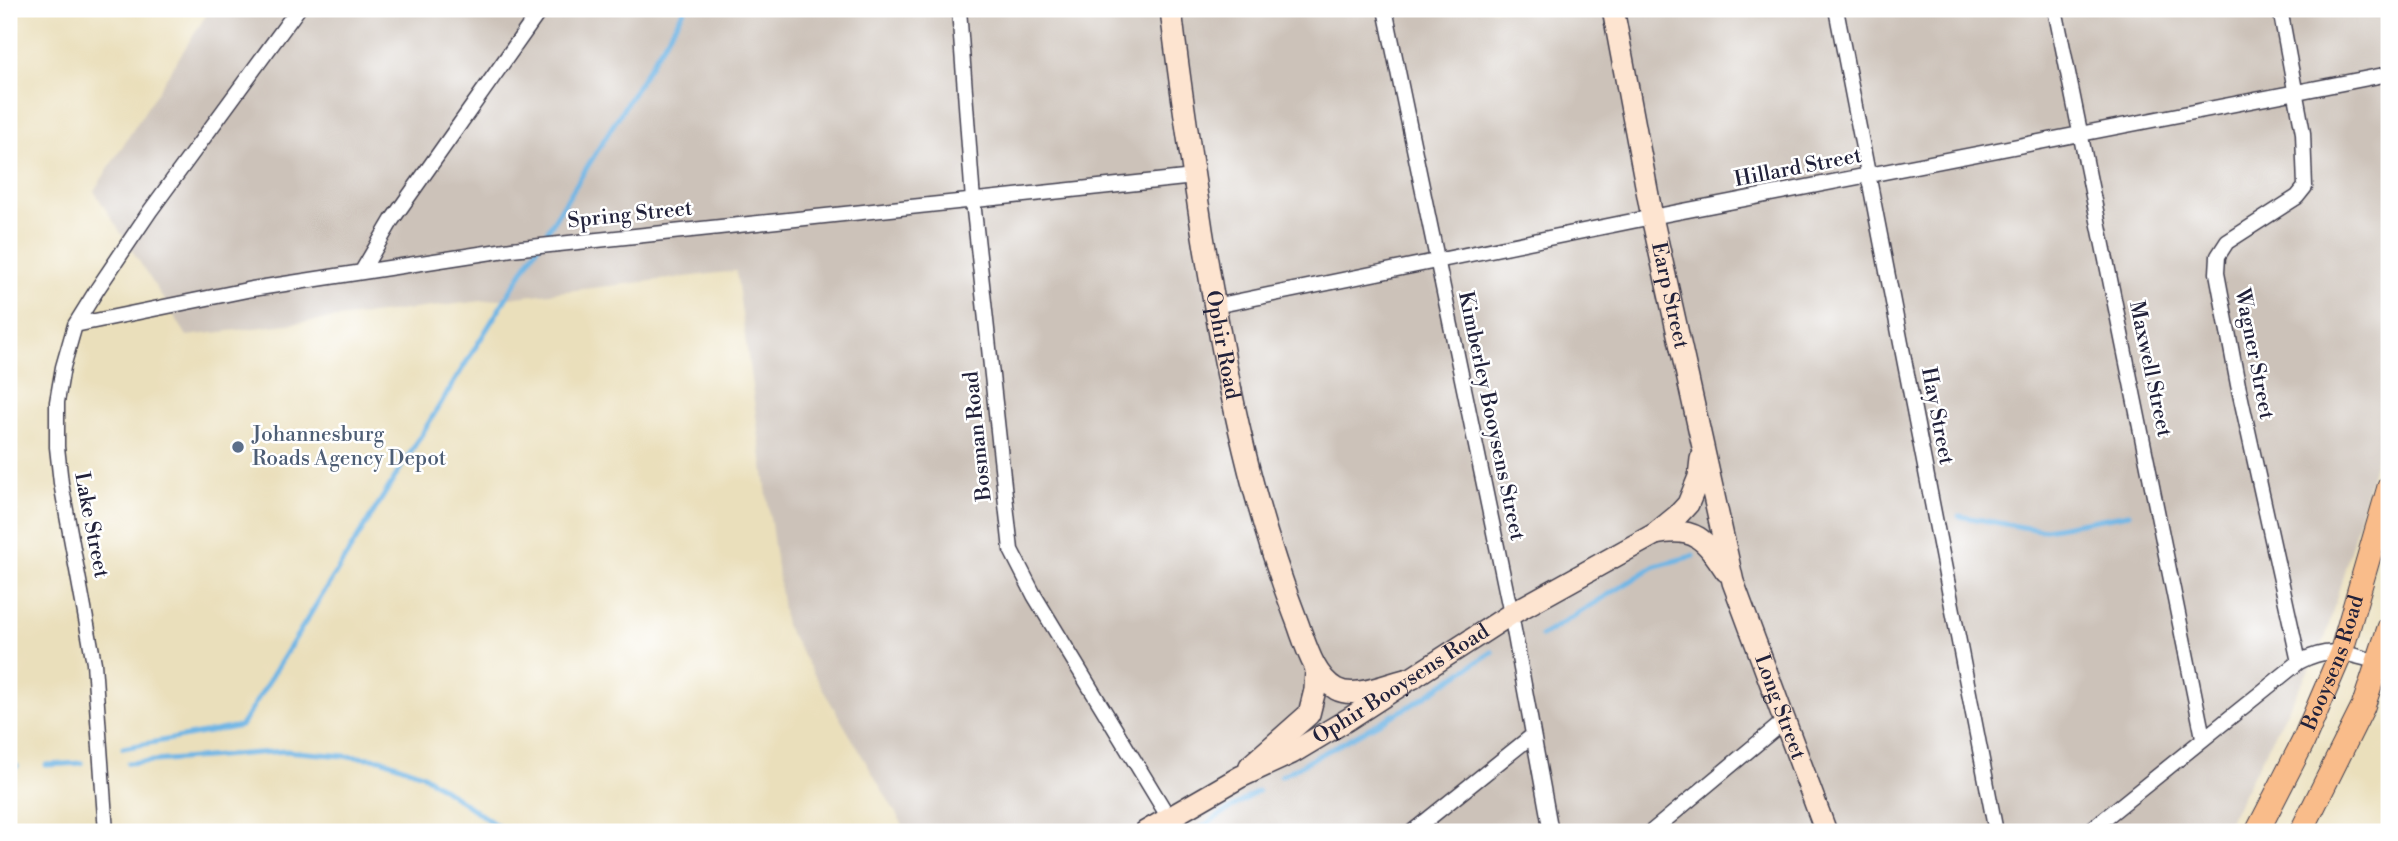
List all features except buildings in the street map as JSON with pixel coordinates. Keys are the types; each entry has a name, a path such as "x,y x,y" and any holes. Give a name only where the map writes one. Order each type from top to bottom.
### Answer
{"main road":[{"name":"Booysens Road","path":"2257,832 2304,742 2341,653 2389,487"},
{"name":"Booysens Road","path":"2301,832 2353,730 2389,628"}],"street":[{"name":"Lake Street","path":"106,832 104,781 89,628 64,499 57,447 57,402 62,367 75,325 150,211 298,9"},
{"path":"362,271 392,220 541,9"},
{"name":"Bosman Road","path":"959,9 974,201 1011,550 1034,595 1169,818"},
{"name":"Ophir Road","path":"1171,9 1178,79 1215,306 1238,422 1255,493 1287,594 1316,670"},
{"name":"Kimberley Booysens Street","path":"1385,9 1511,614 1551,832"},
{"name":"Earp Street","path":"1613,9 1652,217 1733,582"},
{"name":"Hay Street","path":"1836,9 1996,832"},
{"name":"Maxwell Street","path":"2055,9 2203,737"},
{"path":"2280,9 2297,93"},
{"name":"Hillard Street","path":"1215,306 1652,217 2389,74"},
{"name":"Wagner Street","path":"2297,93 2303,133 2305,187 2297,197 2227,242 2218,256 2217,273 2240,397 2299,662"},
{"name":"Spring Street","path":"75,325 251,289 512,249 1194,177"},
{"name":"Ophir Booysens Road","path":"1145,832 1240,777 1292,753 1511,614 1655,534 1683,510 1693,495 1699,478 1702,446"},
{"path":"1655,534 1681,531 1698,536 1733,582"},
{"name":"Long Street","path":"1733,582 1826,832"},
{"path":"2088,832 2299,662 2320,652 2341,653 2379,662"},
{"path":"1316,670 1333,687 1349,693 1363,692 1413,678"},
{"path":"1240,777 1309,714 1315,690 1316,670"},
{"path":"1651,832 1783,722"},
{"path":"1412,832 1533,735"}],"shaded area":[{"path":"210,9 2389,9 2389,412 2325,639 2223,832 907,832 785,625 736,271 187,336 94,191"}],"waterway":[{"path":"123,748 241,726 685,9"},
{"path":"1959,516 2040,530 2129,514"},
{"path":"1541,636 1655,566 1693,556"},
{"path":"1281,776 1412,705 1492,652"},
{"path":"128,763 285,751 381,759 422,774 506,832"},
{"path":"46,765 82,763"},
{"path":"9,770 17,766"},
{"path":"1200,828 1258,791"}],"place":[{"name":"Johannesburg Roads Agency Depot","path":"238,447"}]}
